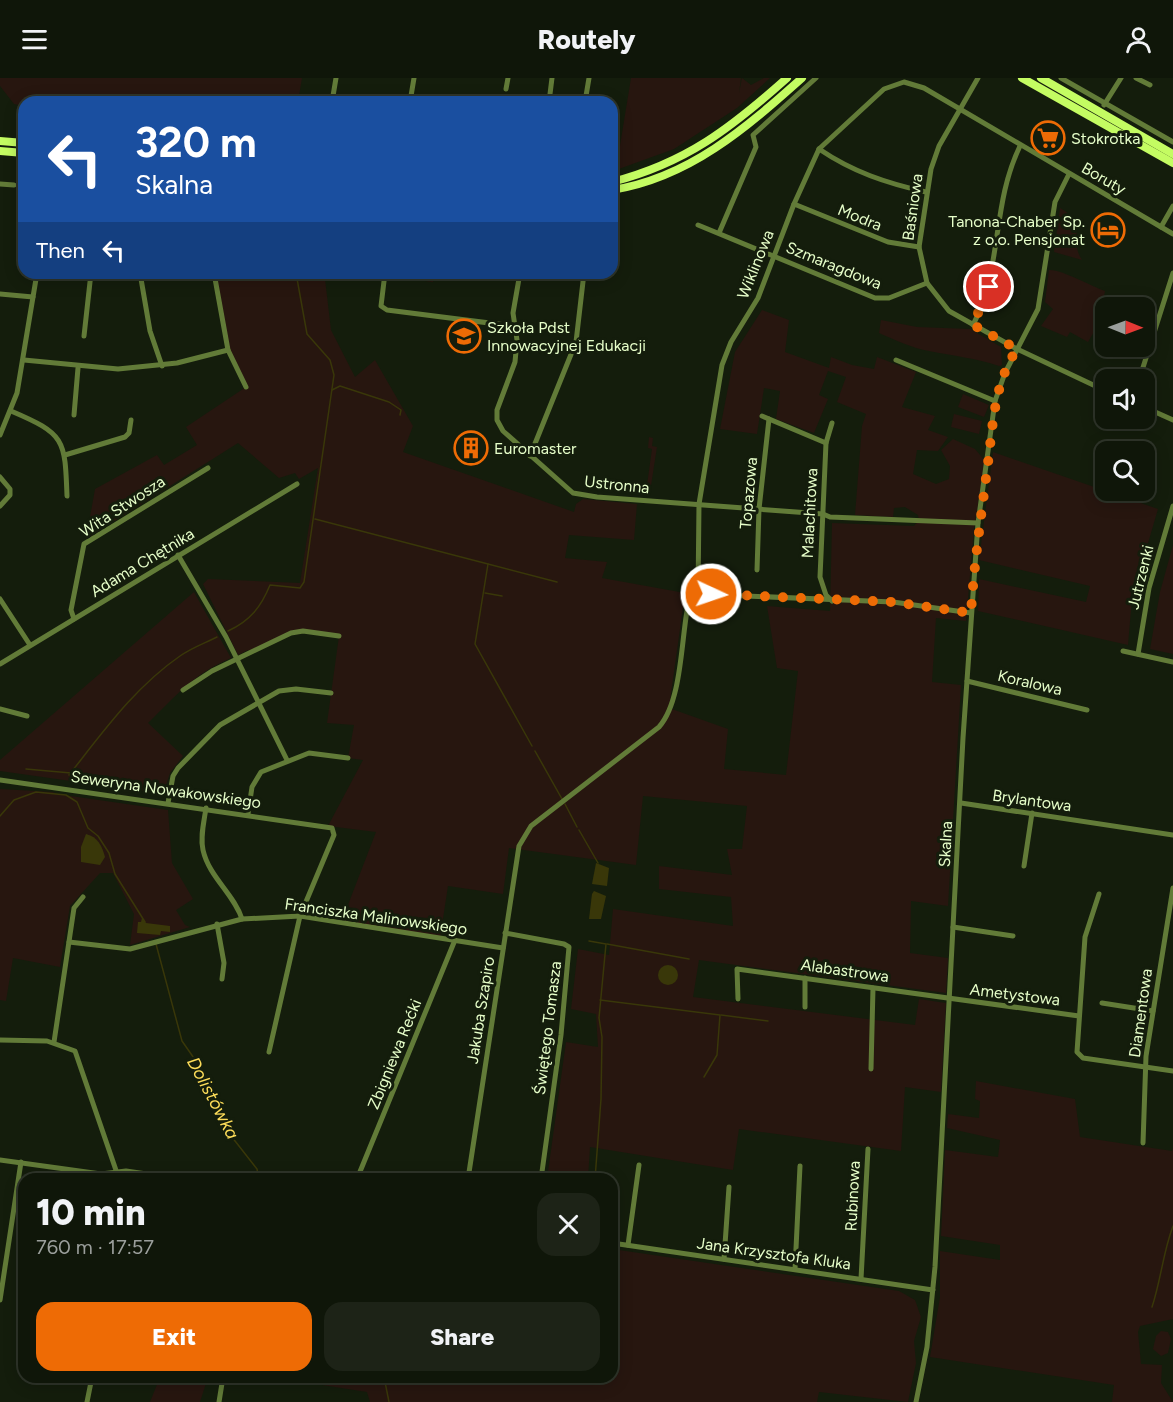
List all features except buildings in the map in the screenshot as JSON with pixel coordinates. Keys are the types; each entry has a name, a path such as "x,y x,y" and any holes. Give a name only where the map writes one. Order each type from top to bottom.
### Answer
{"main road":[{"path":"618,180 647,172 690,153 730,128 787,78"},
{"path":"618,188 649,180 716,150 747,127 802,78"},
{"path":"1041,78 1173,154"},
{"path":"1027,79 1173,163"},
{"path":"0,141 18,142"},
{"path":"0,151 18,152"}],"street":[{"path":"333,96 336,78"},
{"path":"411,96 414,78"},
{"path":"506,89 508,78"},
{"path":"550,96 552,78"},
{"path":"586,96 589,78"},
{"path":"719,233 756,147 753,135 816,78"},
{"name":"Baśniowa","path":"978,78 939,146 926,192 919,247 927,283 949,311 1017,349 1095,386"},
{"path":"1061,78 1173,142"},
{"path":"1100,112 1120,78"},
{"path":"1136,78 1150,85"},
{"name":"Wiklinowa","path":"698,594 699,504 724,359 735,333 758,298 794,204 819,149 884,89 895,84 914,84 959,109"},
{"name":"Boruty","path":"959,109 1173,234"},
{"path":"973,325 989,287 1004,185 1020,146"},
{"path":"819,149 860,174 884,183 926,192"},
{"name":"Skalna","path":"916,1402 927,1347 933,1290 978,523 995,401 1005,373 1038,309 1055,202 1069,174"},
{"path":"0,184 14,185"},
{"name":"Modra","path":"794,204 888,242 919,247"},
{"path":"1161,227 1173,206"},
{"name":"Szmaragdowa","path":"698,225 875,298 889,298 927,283"},
{"path":"1142,369 1173,273"},
{"path":"0,435 11,411 24,360 36,279"},
{"path":"84,336 82,336 90,279"},
{"path":"141,279 150,331 162,366"},
{"path":"215,279 228,350 246,387"},
{"path":"384,279 381,306 387,310 513,326"},
{"name":"Ustronna","path":"519,279 513,326 517,340 515,362 498,404 497,420 503,431 573,493 823,514 830,517 978,523"},
{"path":"530,456 576,342 583,279"},
{"path":"0,294 33,297"},
{"path":"24,360 78,368 118,369 162,366 228,350"},
{"path":"896,360 995,401"},
{"path":"74,415 78,368"},
{"path":"11,411 50,429 60,442 65,455 67,496"},
{"path":"1155,412 1173,420"},
{"path":"762,416 826,443"},
{"name":"Topazowa","path":"757,570 759,509 769,419"},
{"path":"65,455 125,437 129,433 131,420"},
{"name":"Malachitowa","path":"832,423 826,443 820,581 832,601"},
{"name":"Wita Stwosza","path":"74,619 71,610 84,544 208,468"},
{"path":"0,477 10,489 10,495 0,506"},
{"name":"Adama Chętnika","path":"0,664 297,484"},
{"name":"Jutrzenki","path":"1138,654 1149,588 1173,506"},
{"path":"178,555 237,660 287,760"},
{"path":"698,594 930,605 971,613"},
{"name":"Jakuba Szapiro","path":"469,1173 519,846 531,826 659,727 667,717 673,702 687,611 691,599 698,594"},
{"path":"0,599 30,645"},
{"path":"183,690 212,671 291,633 303,631 339,636"},
{"path":"1123,651 1173,662"},
{"name":"Koralowa","path":"967,681 1087,710"},
{"path":"168,803 173,776 189,755 220,725 287,689 332,693"},
{"path":"0,709 27,716"},
{"path":"248,814 255,780 261,772 309,753 348,758"},
{"name":"Seweryna Nowakowskiego","path":"0,780 328,826 332,828 334,835 300,916"},
{"name":"Brylantowa","path":"961,803 1173,835"},
{"path":"206,808 203,851 210,868 239,910 242,919"},
{"path":"1024,866 1032,813"},
{"name":"Diamentowa","path":"1143,1143 1145,1067 1173,888"},
{"path":"1099,894 1085,937 1077,1052 1083,1058 1173,1071"},
{"path":"54,1042 74,908 83,897"},
{"path":"269,1052 300,916"},
{"name":"Franciszka Malinowskiego","path":"69,942 130,948 242,919 300,916 503,948"},
{"path":"217,924 223,950 222,979"},
{"path":"953,927 1013,936"},
{"name":"Świętego Tomasza","path":"505,933 564,944 569,947 561,1035 542,1173"},
{"name":"Zbigniewa Rećki","path":"359,1173 455,940"},
{"name":"Alabastrowa","path":"738,999 737,969 949,1000"},
{"path":"805,978 805,1007"},
{"path":"871,1069 873,988"},
{"name":"Ametystowa","path":"949,1000 1079,1016"},
{"path":"1102,1004 1153,1011"},
{"path":"0,1040 54,1042 73,1049 77,1054 111,1164 117,1171"},
{"name":"Rubinowa","path":"861,1279 868,1149"},
{"path":"0,1160 94,1173"},
{"path":"19,1173 21,1162"},
{"path":"628,1245 639,1166"},
{"path":"795,1269 800,1166"},
{"path":"106,1173 117,1171 133,1173"},
{"path":"0,1300 18,1182"},
{"path":"724,1259 729,1187"},
{"name":"Jana Krzysztofa Kluka","path":"618,1244 933,1290"},
{"path":"87,1402 91,1383"},
{"path":"219,1402 222,1383"}],"shaded area":[{"path":"0,78 302,78 299,96 18,96 18,105 14,104 0,86"},
{"path":"631,78 741,78 739,93 742,78 751,85 764,78 770,78 737,108 674,149 618,169"},
{"path":"1060,208 1074,220 1076,244 1082,260 1054,252"},
{"path":"1049,270 1068,275 1105,291 1104,297 1095,297 1095,330 1088,342 1070,332 1067,337 1041,326 1053,309 1045,302"},
{"path":"215,279 325,279 331,330 355,377 375,360 413,426 403,452 574,512 576,504 583,499 637,504 634,540 569,535 565,558 607,562 602,578 685,593 669,708 728,729 724,769 786,775 798,671 777,668 767,606 830,611 832,523 914,526 919,520 918,515 905,507 894,508 893,517 855,515 862,426 866,414 837,402 846,377 828,371 819,395 828,399 814,433 776,419 780,391 764,388 757,434 720,429 735,352 762,310 789,320 785,352 829,368 831,357 852,365 874,369 877,357 916,372 902,407 935,416 928,430 948,437 938,451 917,450 913,474 936,484 949,479 950,466 941,450 953,439 975,449 985,461 974,529 966,621 936,618 932,682 961,685 948,906 911,901 910,953 948,958 946,993 699,960 693,997 915,1025 919,999 946,1003 941,1092 905,1087 901,1151 739,1129 733,1170 590,1147 588,1173 548,1173 566,1042 598,1047 596,1014 571,1009 578,949 609,955 613,909 733,926 731,897 659,889 659,866 732,875 727,849 742,849 747,806 643,796 636,865 509,848 503,894 448,886 440,938 341,923 376,832 328,826 363,760 348,758 354,725 327,723 339,636 294,634 252,652 248,650 238,655 203,584 208,579 300,583 318,468 299,479 295,473 279,478 238,443 86,539 95,489 157,455 164,465 197,445 186,427 246,387 228,350"},
{"path":"411,279 434,279 433,282"},
{"path":"881,320 917,327 970,329 1001,347 1002,365 923,350 904,344 879,333"},
{"path":"963,394 989,405 984,417 958,407"},
{"path":"954,414 982,421 979,434 951,427"},
{"path":"649,437 653,438 652,446 657,447 650,492 646,492 652,449 648,448"},
{"path":"993,452 1095,487 1095,501 1135,501 1158,509 1132,598 1128,645 978,611 979,579 1086,602 1090,586 979,560"},
{"path":"1173,545 1173,654 1150,649 1160,592"},
{"path":"194,592 231,658 196,678 148,723 183,756 170,773 163,794 0,771 0,760"},
{"path":"0,789 53,792 168,810 172,863 193,899 176,910 185,925 190,927 130,945 134,914 113,873 100,873 70,906 60,967 13,958 6,1001 0,1000"},
{"path":"86,834 99,842 105,857 100,865 81,862 81,847"},
{"path":"596,863 609,868 607,886 592,884"},
{"path":"594,891 606,896 601,919 589,919"},
{"path":"142,918 146,923 170,926 170,932 161,931 160,935 137,933 138,922 141,922"},
{"path":"664,965 672,965 678,971 678,979 672,985 664,985 658,979 658,971"},
{"path":"976,1081 1075,1099 1080,1137 1172,1151 1173,1148 1173,1319 1140,1326 1138,1332 1141,1364 1162,1365 1161,1383 1173,1402 1112,1402 1114,1385 930,1357 940,1297 940,1251 1000,1260 1000,1245 941,1236 945,1150 998,1157 1000,1140 947,1128 948,1114 979,1118 980,1101 975,1099"},
{"path":"618,1250 899,1291 915,1300 921,1317 914,1341 916,1363 908,1402 819,1392 817,1402 370,1402 367,1392 309,1383 618,1383"},
{"path":"1161,1331 1168,1332 1171,1339 1168,1353 1161,1356 1153,1349 1156,1336"},
{"path":"158,1383 206,1383 200,1402 150,1402"}],"waterway":[{"path":"228,631 243,623 254,612 270,585 300,588 304,582 334,375 330,360 307,334 297,279"},
{"path":"332,390 340,386 389,402 401,410 400,415"},
{"path":"315,519 488,564 475,644 532,746"},
{"path":"488,564 557,582"},
{"path":"485,593 502,596"},
{"path":"69,775 120,711 148,682 184,653 217,637"},
{"path":"535,751 562,799"},
{"path":"26,769 71,773"},
{"name":"Dolistówka","path":"0,816 14,800 36,792 66,795 77,802 88,828 98,836 109,853 115,874 145,922"},
{"path":"565,804 577,827"},
{"path":"579,830 598,863"},
{"path":"589,941 606,944 599,1018 602,1037 601,1099 595,1173"},
{"name":"Dolistówka","path":"156,944 182,1041 205,1074 228,1132 258,1173"},
{"path":"607,944 689,959"},
{"path":"600,1000 720,1015 717,1055 704,1077"},
{"path":"721,1015 768,1021"},
{"path":"1152,1307 1173,1226"},
{"name":"Dolistówka","path":"385,1383 389,1402"}],"place":[{"name":"Stokrotka","path":"1048,138"},
{"name":"Tanona-Chaber Sp. z o.o. Pensjonat","path":"1108,230"},
{"name":"Szkoła Pdst Innowacyjnej Edukacji","path":"464,336"},
{"name":"Euromaster","path":"471,448"}],"route":[{"path":"711,594 848,602 893,602 930,605 971,613 978,523 990,453 995,401 1017,349 973,325 985,302 989,287"}]}
